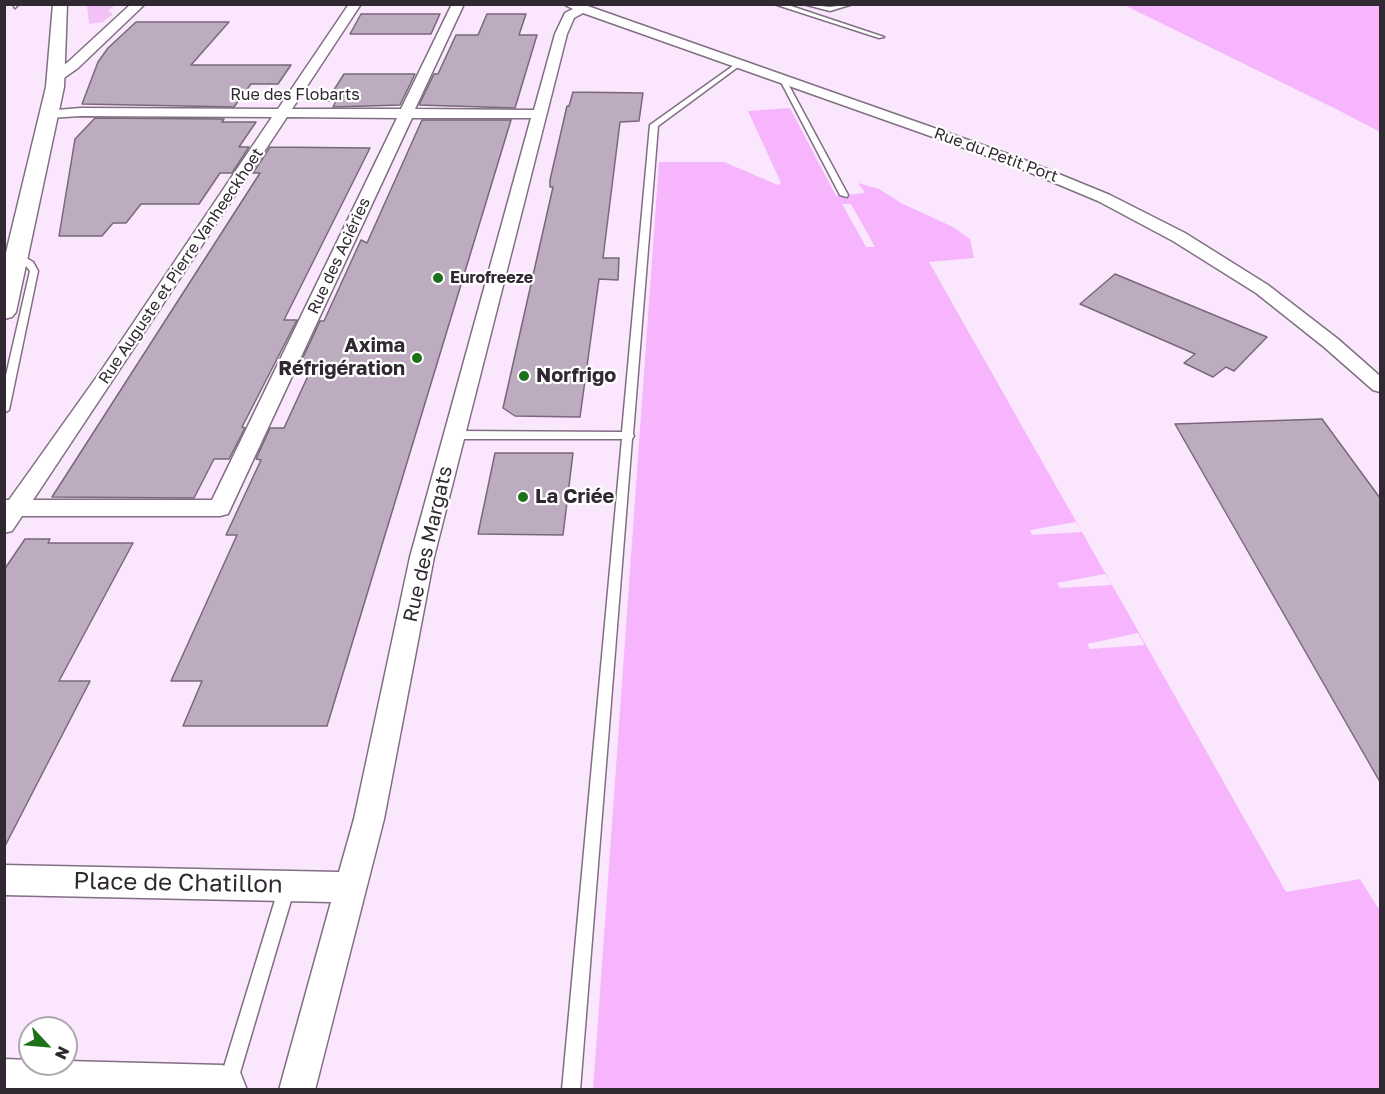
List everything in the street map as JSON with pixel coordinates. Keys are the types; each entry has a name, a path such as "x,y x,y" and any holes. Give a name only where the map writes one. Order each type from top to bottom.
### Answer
{"main road":[{"path":"4,1084 224,1089"}],"street":[{"path":"4,312 56,77 70,41 60,4"},
{"path":"56,77 73,65 139,4"},
{"name":"Rue Auguste et Pierre Vanheeckhoet","path":"9,514 355,4"},
{"name":"Rue des Aciéries","path":"9,514 220,508 458,4"},
{"name":"Rue du Petit Port","path":"575,7 1033,168 1127,210 1200,249 1262,289 1332,343 1380,386"},
{"name":"Rue des Margats","path":"297,1089 369,819 422,557 540,114 566,22 575,7"},
{"path":"70,41 104,37"},
{"name":"Rue des Flobarts","path":"49,114 81,112 540,114"},
{"name":"Place de Chatillon","path":"4,880 351,887"}],"lane":[{"path":"777,4 881,37"},
{"path":"806,4 830,9 850,4"},
{"path":"571,1089 654,125 739,64"},
{"path":"783,80 844,195"},
{"path":"4,410 34,271 30,264 18,256"},
{"path":"455,435 629,436"},
{"path":"224,1089 287,886"}],"shaded area":[{"path":"87,4 115,5 108,11 113,14 103,22 89,24"},
{"path":"1124,5 1380,5 1380,132 1338,110"},
{"path":"790,108 836,196 865,193 858,183 879,189 901,203 953,227 970,239 974,258 929,262 1286,892 1360,879 1380,911 1380,1089 593,1090 659,162 724,162 778,185 781,183 748,111"}],"pier":[{"path":"842,204 851,204 875,247 866,247"},
{"path":"1076,522 1082,532 1032,535 1030,530"},
{"path":"1105,574 1112,585 1060,588 1057,583"},
{"path":"1138,633 1145,645 1090,649 1087,644"}],"building":[{"path":"361,14 440,14 431,34 350,34"},
{"path":"487,14 526,14 519,35 537,35 515,108 419,105 434,74 438,74 456,35 478,35"},
{"path":"136,22 229,22 191,65 291,65 278,84 251,84 234,107 82,104 98,62 108,48"},
{"path":"344,74 415,74 400,105 333,107 336,101 327,101"},
{"path":"573,92 643,93 639,121 620,122 603,258 619,258 618,280 599,279 580,417 515,416 503,408 553,187 550,187 550,180 567,106 569,106"},
{"path":"95,118 224,119 222,122 256,122 239,147 249,147 232,173 220,173 199,204 141,204 126,223 113,223 102,236 59,236 75,139"},
{"path":"422,120 511,120 327,726 183,726 202,681 171,681 237,535 226,535 261,460 256,459 270,428 284,428 313,365 300,364 320,321 324,321 361,240 367,243"},
{"path":"270,147 370,148 284,320 297,320 242,427 245,428 229,459 214,459 194,498 52,497 260,173 253,173"},
{"path":"1115,274 1267,337 1234,371 1226,367 1213,377 1184,363 1195,354 1080,304"},
{"path":"1322,419 1380,498 1380,782 1175,424"},
{"path":"495,453 573,453 563,535 478,534"},
{"path":"25,539 50,539 48,543 133,543 59,681 90,681 4,848 4,570"}],"ferry route":[{"path":"1373,4 1380,6"}],"place":[{"name":"Eurofreeze","path":"438,278"},
{"name":"Axima Réfrigération","path":"417,358"},
{"name":"Norfrigo","path":"524,376"},
{"name":"La Criée","path":"523,497"}]}
